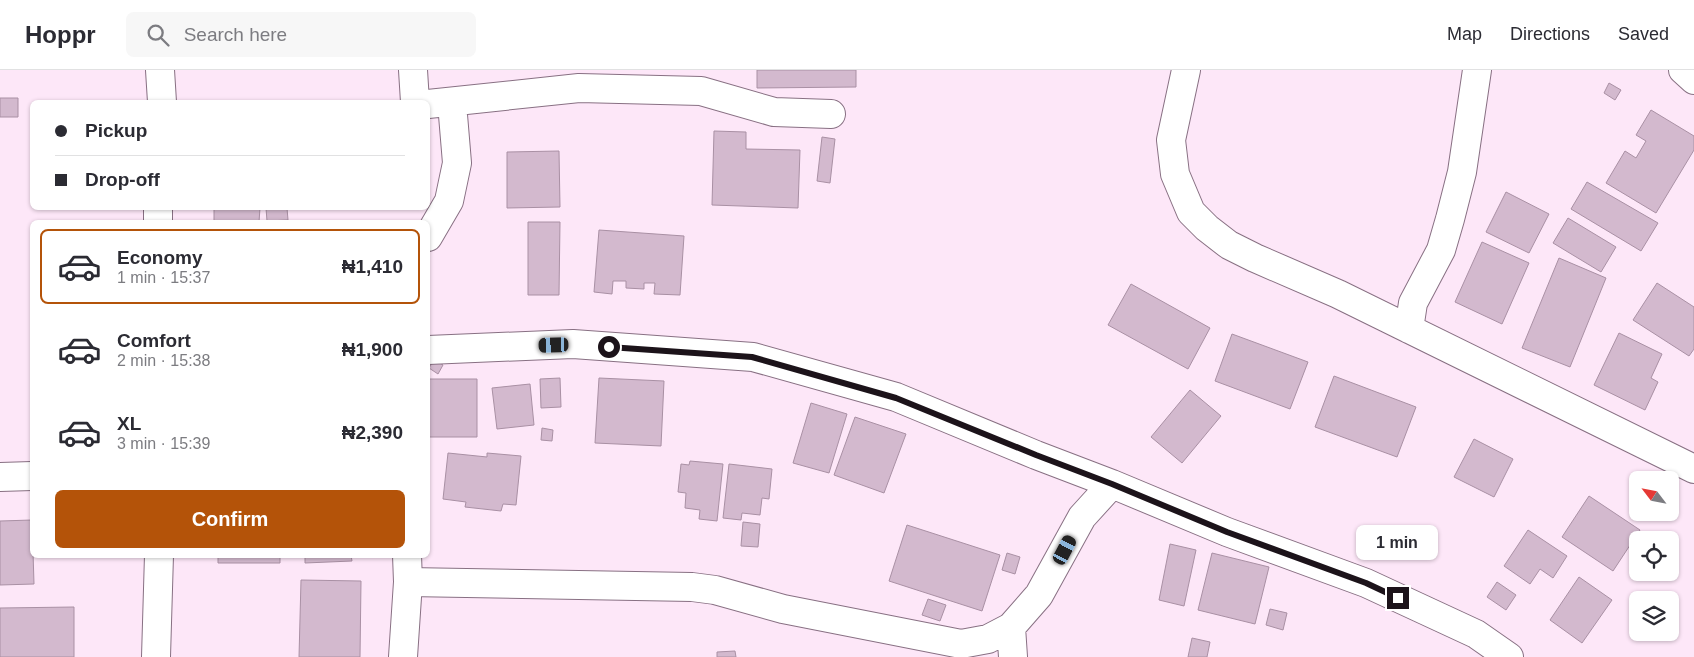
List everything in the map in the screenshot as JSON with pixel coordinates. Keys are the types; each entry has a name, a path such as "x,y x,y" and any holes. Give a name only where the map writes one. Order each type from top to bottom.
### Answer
{"street":[{"path":"160,70 162,100"},
{"path":"413,70 415,100"},
{"path":"1186,70 1172,140 1175,174 1191,212 1207,228 1230,245 1255,258 1338,294 1694,469"},
{"path":"1409,329 1413,303 1441,250 1450,219 1462,172 1477,70"},
{"path":"1683,70 1694,80"},
{"path":"430,234 449,201 457,164 440,104 579,88 702,91 774,112 831,114"},
{"path":"430,350 573,344 752,357 896,398 1227,532 1366,583 1476,634 1509,657"},
{"path":"0,477 30,476"},
{"path":"408,582 692,587 715,590 783,609 961,644 988,639 1011,628 1039,595 1082,517 1112,484"},
{"path":"156,657 159,558"},
{"path":"403,657 408,582 407,558"},
{"path":"1011,628 1013,657"}],"building":[{"path":"757,70 856,70 856,87 757,88"},
{"path":"1609,83 1621,90 1615,100 1604,93"},
{"path":"0,98 18,98 18,117 0,117"},
{"path":"1651,110 1694,136 1694,150 1656,213 1606,183 1625,151 1636,158 1646,141 1636,135"},
{"path":"714,131 746,132 746,149 800,150 798,208 712,205"},
{"path":"822,137 835,139 830,183 817,181"},
{"path":"559,151 560,207 507,208 507,152"},
{"path":"1587,182 1658,223 1641,251 1571,209"},
{"path":"1506,192 1549,214 1529,253 1486,232"},
{"path":"214,210 260,210 259,220 214,220"},
{"path":"266,210 287,210 288,220 267,220"},
{"path":"1568,218 1616,247 1601,272 1553,243"},
{"path":"528,222 560,222 559,295 528,295"},
{"path":"599,230 684,236 680,295 654,294 655,283 644,283 644,289 626,288 626,281 613,281 612,294 594,292"},
{"path":"1482,242 1529,263 1502,324 1455,302"},
{"path":"1559,258 1606,278 1570,367 1522,348"},
{"path":"1657,283 1694,307 1694,349 1689,356 1633,320"},
{"path":"1131,284 1210,328 1188,369 1108,325"},
{"path":"1619,333 1662,354 1651,378 1658,382 1645,410 1594,385"},
{"path":"1232,334 1308,362 1290,409 1215,381"},
{"path":"434,360 443,365 438,374 430,369"},
{"path":"1334,376 1416,407 1397,457 1315,427"},
{"path":"560,378 561,407 541,408 540,379"},
{"path":"599,378 664,381 661,446 595,443"},
{"path":"430,379 477,379 477,437 430,437"},
{"path":"530,384 534,425 497,429 492,388"},
{"path":"1190,390 1221,416 1182,463 1151,437"},
{"path":"811,403 847,414 829,473 793,463"},
{"path":"855,417 906,434 884,493 834,475"},
{"path":"542,428 553,430 552,441 541,440"},
{"path":"1474,439 1513,459 1494,497 1454,477"},
{"path":"448,453 487,457 487,453 521,456 516,505 503,504 501,511 465,507 466,502 443,499"},
{"path":"690,461 723,464 717,521 699,519 700,510 685,508 686,493 678,492 681,464 689,465"},
{"path":"729,464 772,469 769,499 762,498 760,515 742,513 741,520 723,518"},
{"path":"1589,496 1640,530 1629,531 1629,547 1613,571 1562,537"},
{"path":"30,520 30,558 33,558 34,584 0,585 0,521"},
{"path":"743,522 760,524 758,547 741,546"},
{"path":"907,525 1000,555 982,611 889,581"},
{"path":"1528,530 1567,556 1553,578 1540,569 1530,584 1504,566"},
{"path":"1170,544 1196,550 1184,606 1159,600"},
{"path":"1007,553 1020,557 1015,574 1002,570"},
{"path":"1212,553 1269,567 1255,624 1198,610"},
{"path":"218,558 280,558 280,563 218,563"},
{"path":"305,558 352,558 352,561 305,563"},
{"path":"1579,577 1612,600 1582,643 1550,620"},
{"path":"301,580 361,581 360,657 299,657"},
{"path":"1497,582 1516,595 1506,610 1487,597"},
{"path":"928,599 946,605 940,621 922,615"},
{"path":"74,607 74,657 0,657 0,608"},
{"path":"1270,609 1287,613 1283,630 1266,625"},
{"path":"1192,638 1210,642 1207,657 1188,657"},
{"path":"735,651 736,657 717,657 717,652"}],"route":[{"path":"609,347 752,357 896,398 1227,532 1366,583 1398,598"}]}
